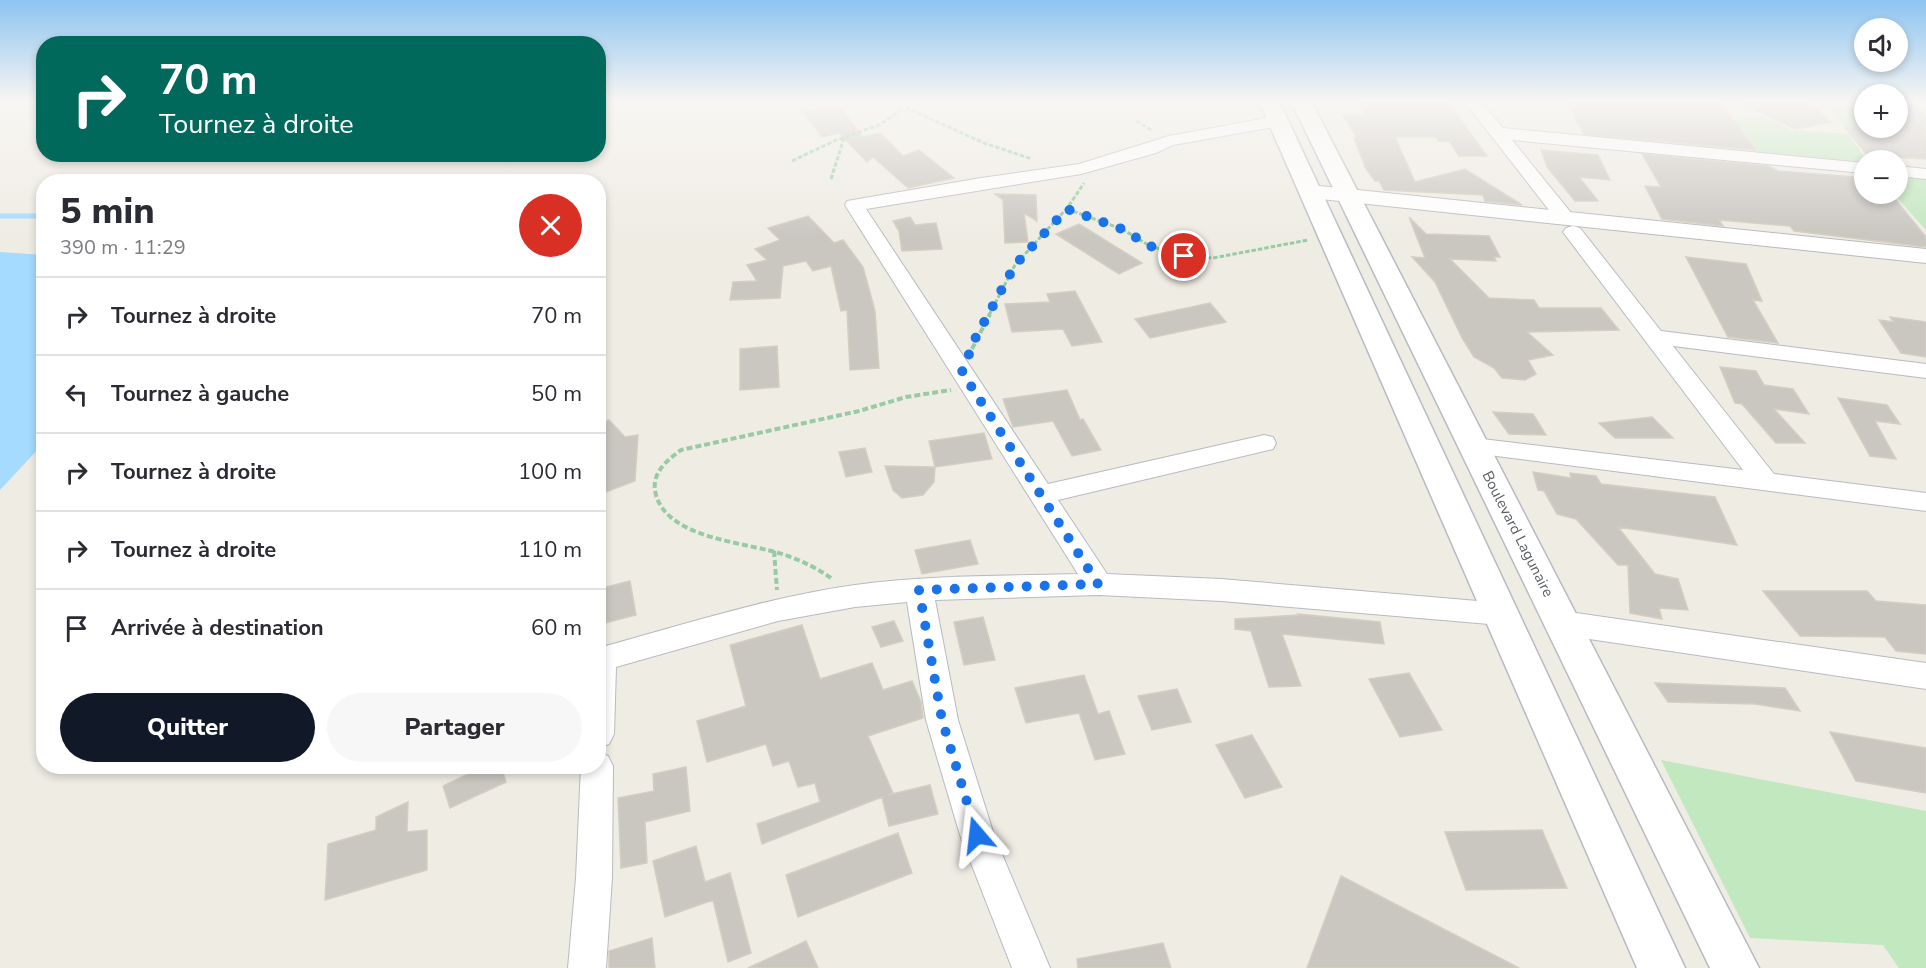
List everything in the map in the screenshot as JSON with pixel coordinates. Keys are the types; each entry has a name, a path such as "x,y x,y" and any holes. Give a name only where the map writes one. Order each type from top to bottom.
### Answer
{"main road":[{"path":"1297,146 1319,211 1661,968"},
{"name":"Boulevard Lagunaire","path":"1311,146 1353,204 1621,745 1735,968"}],"street":[{"path":"1098,584 854,205 981,183 1081,170 1157,146"},
{"path":"1507,146 1766,482"},
{"path":"1635,146 1854,167"},
{"path":"1908,172 1926,174"},
{"path":"1319,211 1353,204 1570,226 1926,267"},
{"path":"1570,226 1926,256"},
{"path":"1655,337 1926,371"},
{"path":"1041,495 1264,443"},
{"path":"1474,446 1926,502"},
{"path":"606,658 778,610 855,596 919,590 1098,584 1221,590 1501,614"},
{"path":"919,590 942,720 977,835 1031,968"},
{"path":"1562,623 1926,676"},
{"path":"587,968 594,878 597,774"}],"path":[{"path":"792,161 826,146"},
{"path":"831,179 841,146"},
{"path":"995,146 1019,155"},
{"path":"855,596 825,573 774,551 705,535 684,527 661,509 653,486 656,472 668,458 681,450 859,411 967,379 975,339 1015,265 1067,209 1084,184 1081,170"},
{"path":"1067,209 1122,229 1150,246 1184,256 1213,258 1319,211"},
{"path":"774,551 778,610"}],"green space":[{"path":"1754,146 1857,146 1860,150 1854,150 1854,163 1762,156"},
{"path":"1908,177 1926,179 1926,230 1903,204 1908,204"},
{"path":"1661,760 1926,811 1926,968 1899,968 1883,945 1750,938"}],"water":[{"path":"0,252 36,254 36,451 0,490"}],"building":[{"path":"852,146 893,146 903,156 919,150 954,178 908,188 873,157 867,162"},
{"path":"1357,146 1399,146 1415,182 1465,169 1522,205 1485,201 1483,195 1384,190 1379,181 1375,181 1366,169"},
{"path":"1452,146 1480,146 1487,156 1459,156"},
{"path":"1715,146 1753,146 1756,150"},
{"path":"1860,146 1926,146 1926,159 1908,158 1908,150 1863,150"},
{"path":"1541,150 1598,155 1610,180 1579,177 1598,201 1575,201 1547,167"},
{"path":"1642,154 1768,166 1778,171 1854,177 1854,204 1899,204 1926,237 1926,247 1794,231 1790,226 1719,220 1723,226 1662,219 1645,186 1661,187"},
{"path":"995,194 1036,195 1037,221 1024,213 1028,242 1005,243 1003,200"},
{"path":"808,216 834,243 843,240 863,267 875,311 879,368 850,370 847,310 841,311 831,266 813,271 806,261 783,266 780,298 730,300 733,282 757,281 747,265 767,260 755,249 780,240 768,228"},
{"path":"910,217 915,225 936,223 942,249 902,251 899,231 893,221"},
{"path":"1409,217 1426,234 1489,236 1500,257 1494,257 1496,261 1450,259 1489,298 1534,300 1539,308 1601,308 1619,330 1527,332 1553,355 1528,360 1536,374 1525,380 1502,378 1494,368 1474,357 1462,338 1435,282 1412,257 1425,258"},
{"path":"1079,224 1142,263 1119,274 1056,234"},
{"path":"1686,257 1746,264 1762,301 1753,300 1778,343 1728,337"},
{"path":"1075,291 1102,342 1072,346 1063,329 1012,332 1005,304 1050,302 1047,294"},
{"path":"1210,303 1226,322 1150,338 1135,319"},
{"path":"1890,317 1926,322 1926,357 1901,353 1879,320 1894,322"},
{"path":"777,346 779,387 740,390 740,349"},
{"path":"1720,367 1756,371 1764,385 1793,389 1809,414 1774,409 1805,443 1776,443 1742,404 1735,403"},
{"path":"1067,390 1080,420 1083,419 1101,450 1072,456 1053,421 1013,427 1003,399"},
{"path":"1838,398 1887,405 1900,424 1875,421 1896,459 1870,456"},
{"path":"1493,412 1533,414 1546,435 1509,434"},
{"path":"1652,417 1673,438 1615,438 1599,423"},
{"path":"609,420 625,437 638,435 635,481 606,492 606,421"},
{"path":"984,433 992,459 935,467 929,441"},
{"path":"865,448 872,472 846,477 839,452"},
{"path":"885,466 935,467 934,482 923,495 902,498 893,490"},
{"path":"1533,472 1571,478 1570,473 1596,476 1601,484 1715,497 1737,545 1618,527 1655,574 1678,579 1688,610 1659,608 1662,619 1630,613 1628,565 1618,565 1576,519 1557,514 1544,491 1538,490"},
{"path":"970,540 978,564 922,574 915,550"},
{"path":"630,581 636,615 606,623 606,587"},
{"path":"1763,591 1867,591 1876,601 1926,605 1926,654 1896,651 1885,637 1800,636"},
{"path":"1298,614 1380,622 1384,644 1282,634 1301,686 1269,687 1251,631 1235,629 1235,619"},
{"path":"983,617 995,660 964,665 954,622"},
{"path":"894,621 903,641 881,647 872,627"},
{"path":"802,625 820,679 872,663 883,690 912,681 921,702 923,718 868,736 893,793 888,795 930,785 938,814 889,826 882,797 762,844 757,824 820,802 815,783 798,787 789,761 773,766 766,744 707,762 697,721 746,706 730,645"},
{"path":"1409,673 1442,730 1400,737 1369,679"},
{"path":"1084,675 1098,714 1109,711 1125,754 1095,760 1079,713 1026,723 1015,688"},
{"path":"1655,683 1785,688 1800,711 1755,704 1668,702"},
{"path":"1177,689 1191,722 1152,730 1138,696"},
{"path":"1830,732 1926,748 1926,793 1856,781"},
{"path":"1252,735 1282,787 1245,798 1216,745"},
{"path":"686,767 690,811 645,822 647,863 621,868 618,798 654,791 653,774"},
{"path":"468,774 504,774 506,782 450,808 443,786"},
{"path":"408,802 407,832 427,830 427,870 325,900 328,844 376,830 376,817"},
{"path":"1542,830 1567,888 1466,890 1445,832"},
{"path":"898,833 912,873 798,917 786,875"},
{"path":"696,846 705,882 730,873 751,953 728,962 713,900 665,917 653,861"},
{"path":"1341,876 1519,968 1307,968"},
{"path":"652,938 655,968 609,968 609,951"},
{"path":"806,941 818,968 748,968"},
{"path":"1163,943 1171,968 1078,968 1077,959"}],"waterway":[{"path":"0,216 36,216"}],"route":[{"path":"977,835 942,720 919,590 1098,584 962,372 975,339 1015,265 1067,209 1122,229 1150,246 1184,256"}]}
